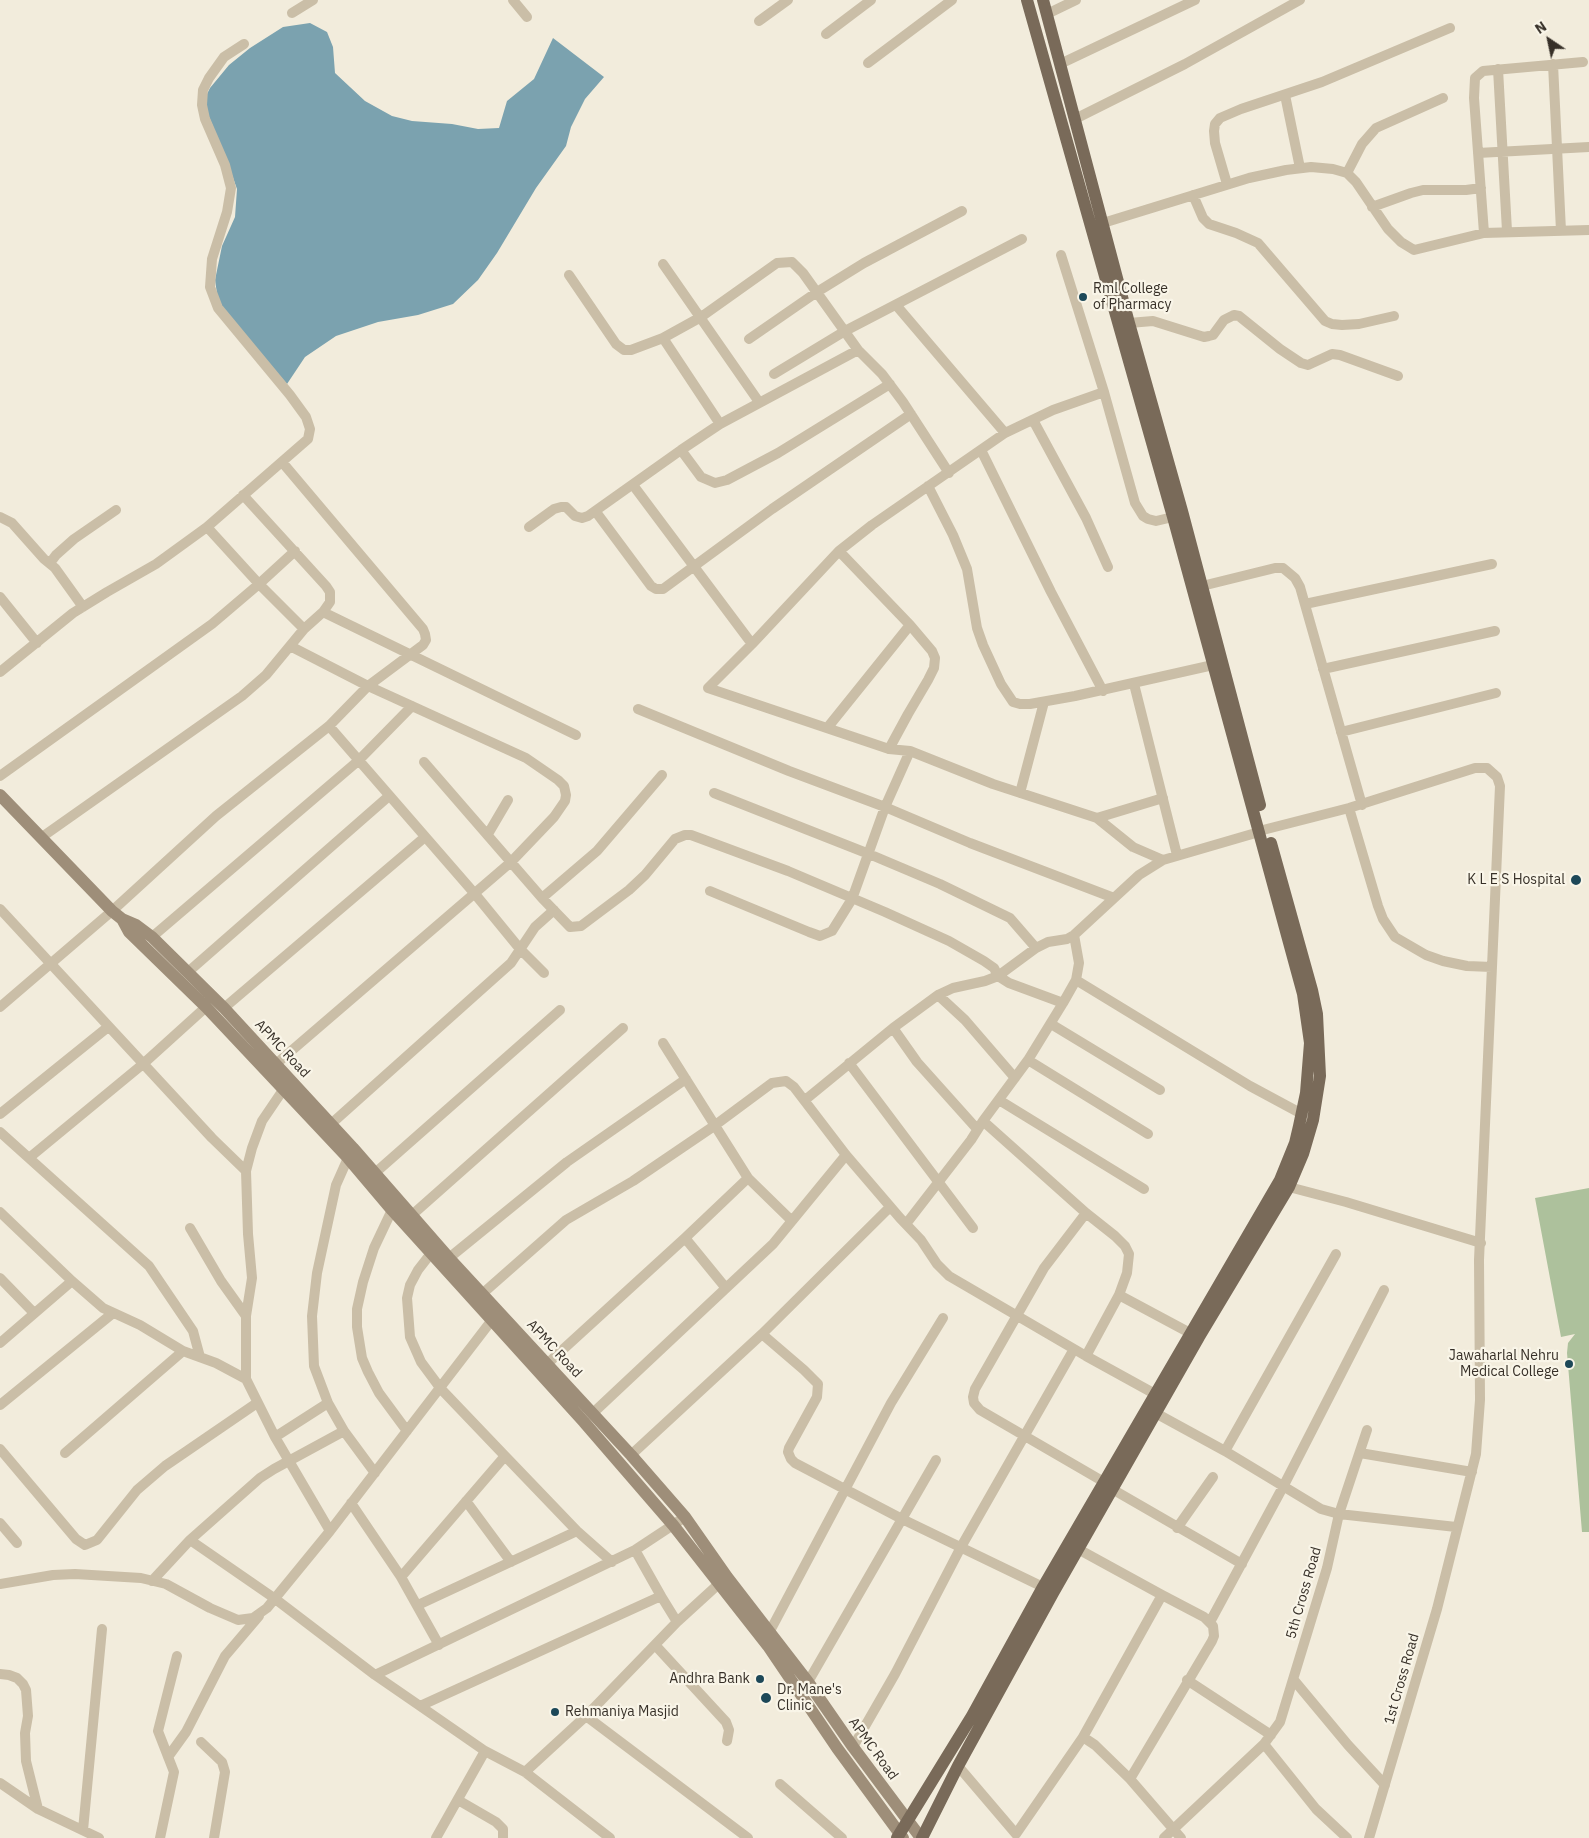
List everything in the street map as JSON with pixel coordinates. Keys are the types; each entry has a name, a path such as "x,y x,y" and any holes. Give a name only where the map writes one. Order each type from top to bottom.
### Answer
{"main road":[{"path":"900,1836 972,1716 1043,1587 1108,1486 1151,1411 1199,1337 1288,1187 1303,1154 1313,1120 1320,1076 1319,1036 1312,990 1261,830 1213,665 1027,0"},
{"path":"1043,0 1202,586 1303,994 1310,1043 1306,1093 1302,1114 1295,1143 1280,1180 1155,1394 1151,1411"},
{"path":"921,1838 958,1766 1078,1548 1108,1486"}],"street":[{"path":"292,13 313,0"},
{"path":"513,0 527,17"},
{"path":"758,21 788,0"},
{"path":"826,34 871,0"},
{"path":"868,63 952,0"},
{"path":"1047,14 1076,0"},
{"path":"1060,64 1195,0"},
{"path":"1075,119 1185,64 1300,0"},
{"path":"1227,184 1215,143 1215,124 1220,118 1360,67 1450,28"},
{"path":"0,672 83,607 156,564 206,527 308,439 309,423 290,395 218,308 210,287 212,259 227,212 231,188 225,165 205,119 202,105 203,90 224,57 244,44"},
{"path":"1484,233 1474,98 1475,78 1483,71 1583,62"},
{"path":"1553,64 1561,231"},
{"path":"1498,69 1507,231"},
{"path":"1285,95 1300,168"},
{"path":"1347,173 1362,144 1376,128 1443,98"},
{"path":"1478,153 1589,147"},
{"path":"1103,223 1227,184 1300,168 1333,169 1347,173 1356,182 1388,229 1401,242 1414,250 1484,233 1589,230"},
{"path":"1372,207 1423,190 1481,188"},
{"path":"1193,195 1203,218 1209,224 1236,232 1258,244 1325,321 1342,325 1360,324 1394,316"},
{"path":"749,339 864,262 962,210"},
{"path":"774,374 844,331 1022,239"},
{"path":"1061,255 1104,392 1138,510 1148,519 1156,521 1173,517"},
{"path":"569,275 620,348 631,350 663,338 700,318 777,263 784,261 792,262 797,265 858,350 890,384 949,473"},
{"path":"663,264 759,402"},
{"path":"896,305 1005,433"},
{"path":"1129,322 1153,321 1204,337 1213,335 1224,320 1234,315 1240,316 1280,349 1301,363 1308,364 1332,354 1340,355 1398,376"},
{"path":"663,338 720,424"},
{"path":"529,527 561,506 566,507 575,516 582,518 596,512 720,424 858,350"},
{"path":"681,450 701,477 715,483 727,480 778,453 890,384"},
{"path":"1104,392 1053,410 1005,433 872,525 839,551 708,688 889,749 910,751 1020,793 1097,818 1134,847 1163,860"},
{"path":"596,512 643,576 656,589 663,589 772,509 911,414"},
{"path":"1033,420 1086,518 1108,567"},
{"path":"981,450 1051,592 1103,690"},
{"path":"0,1007 117,915 216,816 329,726 368,686 424,645 426,634 423,629 282,462"},
{"path":"633,485 752,644"},
{"path":"928,486 953,535 967,569 983,645 1001,684 1013,702 1020,704 1044,702 1134,684 1213,665"},
{"path":"42,837 242,696 266,676 330,602 330,592 316,573 243,495"},
{"path":"50,563 56,555 74,540 116,510"},
{"path":"0,517 12,523 44,559 60,573 83,607"},
{"path":"206,527 258,584 304,630"},
{"path":"0,776 212,624 295,551"},
{"path":"839,551 910,625 932,651 935,658 934,668 889,749"},
{"path":"1305,604 1492,564"},
{"path":"1202,586 1275,568 1283,568 1296,578 1362,804"},
{"path":"0,597 37,643"},
{"path":"323,612 576,735"},
{"path":"828,727 910,625"},
{"path":"1324,669 1496,631"},
{"path":"276,1064 512,862 554,816 565,801 566,795 564,786 552,775 526,758 368,686 292,647"},
{"path":"1134,684 1176,855"},
{"path":"1341,732 1496,693"},
{"path":"1020,793 1044,702"},
{"path":"152,937 358,762 412,706"},
{"path":"638,709 789,772 885,807 970,843 1114,898"},
{"path":"329,726 424,838 476,894 520,949 544,974"},
{"path":"710,891 820,936 827,934 837,925 852,899 885,807 910,751"},
{"path":"424,762 542,898 570,927 581,926 636,884 671,844 685,835 700,838 772,865 885,912 949,941 984,961 994,968 998,976 1009,983 1063,1003"},
{"name":"1st Cross Road","path":"1074,935 1139,876 1163,860 1176,855 1261,830 1349,808 1475,768 1487,768 1497,777 1500,786 1481,1243 1480,1400 1476,1454 1437,1608 1369,1838"},
{"path":"542,898 597,851 662,775"},
{"path":"714,793 940,884 1010,918 1036,948"},
{"path":"188,972 389,796"},
{"path":"1097,818 1163,798"},
{"path":"488,834 508,800"},
{"name":"APMC Road","path":"2,802 42,837 117,915 129,932 206,1007 348,1158 392,1210 432,1252 495,1316 547,1364 631,1454 685,1517 723,1580 837,1748 900,1836"},
{"path":"1349,808 1378,906 1383,919 1395,937 1426,955 1443,961 1467,966 1492,967"},
{"path":"224,1008 424,838"},
{"path":"0,909 212,1138 246,1171"},
{"path":"331,1124 511,963 535,927 554,910"},
{"name":"APMC Road","path":"117,915 136,925 152,937 224,1008 331,1124 482,1294 495,1316 584,1422 673,1525 770,1631 921,1838"},
{"path":"805,1100 893,1028 938,995 953,988 998,976 1036,948 1048,942 1067,939 1074,935 1079,963 1076,980 1051,1024 1028,1060 971,1140 906,1224"},
{"path":"1076,980 1250,1086 1302,1114"},
{"path":"938,995 965,1020 1015,1078"},
{"path":"29,1158 143,1064 206,1007"},
{"path":"375,1173 560,1010"},
{"path":"1051,1024 1160,1090"},
{"path":"0,1114 108,1027"},
{"path":"412,1215 623,1028"},
{"path":"893,1028 917,1062 980,1125 1125,1246 1129,1254 1127,1273 1119,1294 1086,1356"},
{"path":"663,1043 748,1178 792,1221"},
{"path":"1028,1060 1148,1134"},
{"path":"849,1063 973,1228"},
{"path":"449,1258 567,1162 686,1079"},
{"path":"482,1294 553,1229 633,1181 714,1126 772,1083 780,1080 786,1081 794,1087 846,1155 921,1240 936,1264 949,1276 1155,1394"},
{"path":"283,1090 262,1121 246,1171 248,1234 252,1278 246,1316 246,1380 275,1438 290,1460 330,1531"},
{"path":"998,1100 1144,1189"},
{"path":"0,1132 149,1266 193,1331 200,1357"},
{"path":"593,1413 725,1287 773,1244 846,1155"},
{"path":"348,1158 336,1185 317,1273 312,1316 314,1366 328,1404 344,1431 375,1473"},
{"path":"547,1364 748,1178"},
{"path":"1288,1187 1346,1202 1481,1243"},
{"path":"631,1454 762,1334 890,1207"},
{"path":"392,1210 374,1248 363,1282 357,1309 357,1327 362,1358 368,1372 379,1393 407,1431"},
{"path":"0,1212 95,1302 113,1313 140,1325 183,1351 216,1363 246,1380"},
{"path":"1086,1213 1044,1268 975,1389 972,1396 974,1403 980,1410 1177,1528 1242,1564"},
{"path":"190,1228 221,1281 246,1316"},
{"path":"685,1238 725,1287"},
{"path":"432,1252 418,1270 410,1285 407,1298 406,1308 414,1350 440,1388 577,1530 612,1562"},
{"path":"1225,1451 1336,1254"},
{"path":"0,1278 34,1313"},
{"path":"0,1343 72,1281"},
{"path":"1210,1622 1284,1485 1384,1290"},
{"path":"1119,1294 1190,1333"},
{"path":"0,1405 113,1313"},
{"path":"168,1757 186,1732 225,1656 330,1531 495,1316"},
{"path":"770,1631 891,1403 943,1318"},
{"path":"762,1334 818,1384 817,1397 789,1448 788,1456 795,1463 902,1520 1043,1587"},
{"path":"853,1747 895,1674 960,1547 1074,1349"},
{"path":"65,1453 183,1351"},
{"path":"0,1449 76,1539 85,1545 97,1540 137,1490 165,1466 257,1403"},
{"path":"275,1438 328,1404"},
{"path":"1151,1411 1225,1451 1322,1509 1339,1514 1456,1527"},
{"name":"5th Cross Road","path":"1164,1838 1264,1744 1280,1722 1327,1568 1339,1514 1367,1430"},
{"path":"152,1581 190,1540 260,1478 344,1431"},
{"path":"1360,1453 1472,1472"},
{"path":"401,1577 505,1456"},
{"path":"808,1682 936,1460"},
{"path":"1177,1528 1212,1476"},
{"path":"466,1501 511,1562"},
{"path":"351,1504 401,1577 439,1645"},
{"path":"375,1675 612,1562 635,1550 685,1517"},
{"path":"0,1524 17,1543"},
{"path":"418,1605 577,1530"},
{"path":"190,1540 274,1598 375,1675 485,1751 525,1772 610,1838"},
{"path":"1078,1548 1204,1616 1210,1622 1214,1631 1212,1641 1187,1680 1130,1779"},
{"path":"635,1550 678,1622"},
{"path":"0,1584 45,1576 75,1574 141,1578 166,1584 210,1608 238,1620 253,1618 261,1613"},
{"path":"525,1772 586,1716 678,1622 723,1580"},
{"path":"958,1766 1018,1836 1084,1736 1162,1595"},
{"path":"420,1706 661,1596"},
{"path":"84,1830 102,1629"},
{"path":"656,1646 726,1722 729,1730 727,1741"},
{"path":"160,1838 174,1772 158,1731 177,1656"},
{"path":"0,1674 17,1678 26,1690 28,1716 26,1761 38,1809"},
{"path":"1293,1678 1348,1745 1385,1785"},
{"path":"1187,1680 1271,1735"},
{"path":"586,1716 748,1838"},
{"path":"1084,1736 1130,1779 1181,1838"},
{"path":"201,1742 222,1762 225,1772 214,1838"},
{"path":"1264,1744 1316,1808 1347,1838"},
{"path":"436,1838 485,1751"},
{"path":"0,1782 38,1809 99,1838"},
{"path":"780,1784 842,1838"},
{"path":"458,1800 496,1822 503,1829 503,1838"}],"green space":[{"path":"1589,1188 1589,1532 1582,1532 1567,1353 1568,1343 1575,1334 1561,1337 1535,1198"}],"water":[{"path":"310,23 327,32 333,47 335,73 365,101 392,116 412,121 452,124 478,129 499,128 507,101 534,79 553,38 604,77 585,99 571,127 566,146 536,188 497,253 478,280 453,304 418,315 378,322 336,336 305,357 287,384 219,307 215,280 222,246 235,217 237,189 203,102 210,88 229,65 250,48 283,27"}],"place":[{"name":"Rml College of Pharmacy","path":"1083,297"},
{"name":"K L E S Hospital","path":"1576,880"},
{"name":"Jawaharlal Nehru Medical College","path":"1569,1364"},
{"name":"Andhra Bank","path":"760,1679"},
{"name":"Dr. Mane's Clinic","path":"766,1698"},
{"name":"Rehmaniya Masjid","path":"555,1712"}]}
